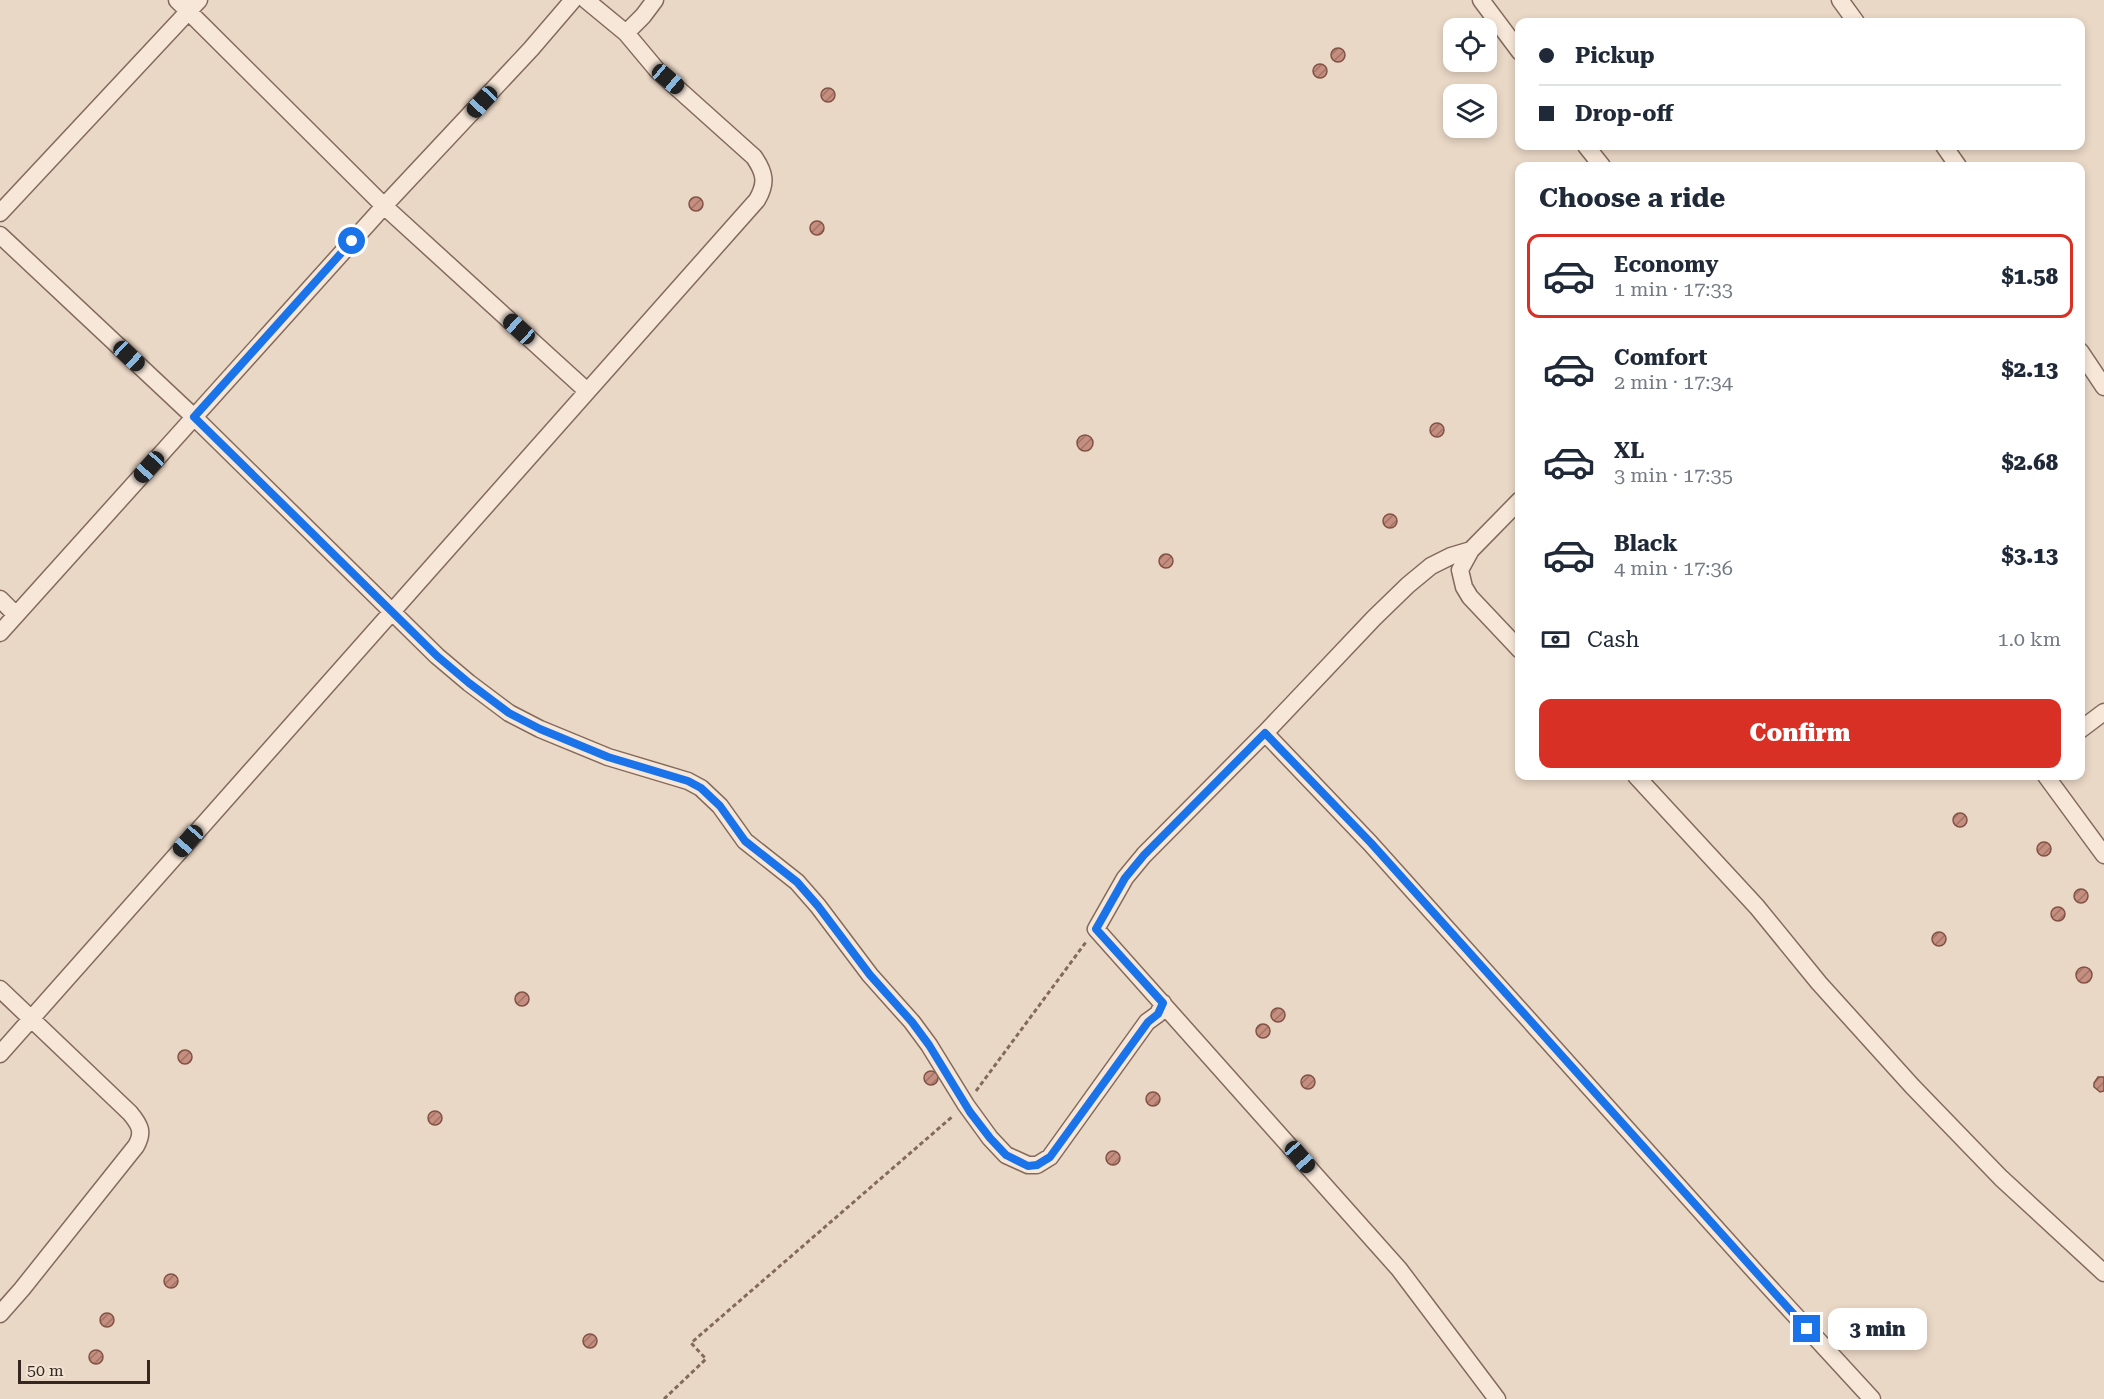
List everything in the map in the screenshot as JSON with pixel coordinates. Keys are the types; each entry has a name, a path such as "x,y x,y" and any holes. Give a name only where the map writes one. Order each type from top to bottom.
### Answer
{"street":[{"path":"0,633 384,206 531,50 573,0"},
{"path":"0,1054 757,200 765,184 765,175 754,157 657,70 626,33 586,0"},
{"path":"626,33 632,30 655,0"},
{"path":"1481,0 1515,45"},
{"path":"1840,0 1853,18"},
{"path":"0,213 188,4 384,206 587,391"},
{"path":"1589,150 1599,162"},
{"path":"0,234 194,417 437,656 469,683 509,713 540,729 608,757 688,781 701,788 720,806 745,841 797,882 818,906 870,975 912,1022 966,1105 990,1138 1006,1155 1028,1166 1044,1163 1148,1022 1158,1014 1163,1003"},
{"path":"2085,358 2104,387"},
{"path":"1515,505 1471,550 1460,570 1464,587 1482,612 1515,645"},
{"path":"1471,550 1451,556 1431,566 1408,585 1144,855 1125,878 1096,929 1399,1269 1497,1399"},
{"path":"0,599 16,615"},
{"path":"2085,726 2104,712"},
{"path":"1265,733 1371,843 1872,1399"},
{"path":"1640,780 1757,908 1819,983 1912,1086 2001,1178 2104,1273"},
{"path":"2049,780 2104,855"},
{"path":"0,989 130,1113 140,1126 142,1133 136,1146 0,1314"}],"path":[{"path":"664,1399 706,1359 691,1343 966,1105 1096,929"}],"building":[{"path":"1335,48 1341,48 1345,55 1341,62 1335,62 1331,58 1331,52"},
{"path":"1317,64 1323,64 1327,71 1323,78 1317,78 1313,74 1313,68"},
{"path":"825,88 831,88 835,95 831,102 825,102 821,98 821,92"},
{"path":"693,197 699,197 703,204 699,211 693,211 689,207 689,201"},
{"path":"814,221 820,221 824,228 820,235 814,235 810,231 810,225"},
{"path":"1434,423 1440,423 1444,430 1440,437 1434,437 1430,433 1430,427"},
{"path":"1085,435 1093,443 1085,451 1077,443"},
{"path":"1387,514 1393,514 1397,521 1393,528 1387,528 1383,524 1383,518"},
{"path":"1163,554 1169,554 1173,561 1169,568 1163,568 1159,564 1159,558"},
{"path":"1957,813 1963,813 1967,820 1963,827 1957,827 1953,823 1953,817"},
{"path":"2041,842 2047,842 2051,849 2047,856 2041,856 2037,852 2037,846"},
{"path":"2078,889 2084,889 2088,896 2084,903 2078,903 2074,899 2074,893"},
{"path":"2055,907 2061,907 2065,914 2061,921 2055,921 2051,917 2051,911"},
{"path":"1936,932 1942,932 1946,939 1942,946 1936,946 1932,942 1932,936"},
{"path":"2084,967 2092,975 2084,983 2076,975"},
{"path":"519,992 525,992 529,999 525,1006 519,1006 515,1002 515,996"},
{"path":"1275,1008 1281,1008 1285,1015 1281,1022 1275,1022 1271,1018 1271,1012"},
{"path":"1260,1024 1266,1024 1270,1031 1266,1038 1260,1038 1256,1034 1256,1028"},
{"path":"182,1050 188,1050 192,1057 188,1064 182,1064 178,1060 178,1054"},
{"path":"928,1071 934,1071 938,1078 934,1085 928,1085 924,1081 924,1075"},
{"path":"1305,1075 1311,1075 1315,1082 1311,1089 1305,1089 1301,1085 1301,1079"},
{"path":"2098,1077 2104,1077 2104,1091 2100,1092 2094,1087"},
{"path":"1150,1092 1156,1092 1160,1099 1156,1106 1150,1106 1146,1102 1146,1096"},
{"path":"432,1111 438,1111 442,1118 438,1125 432,1125 428,1121 428,1115"},
{"path":"1110,1151 1116,1151 1120,1158 1116,1165 1110,1165 1106,1161 1106,1155"},
{"path":"168,1274 174,1274 178,1281 174,1288 168,1288 164,1284 164,1278"},
{"path":"104,1313 110,1313 114,1320 110,1327 104,1327 100,1323 100,1317"},
{"path":"587,1334 593,1334 597,1341 593,1348 587,1348 583,1344 583,1338"},
{"path":"93,1350 99,1350 103,1357 99,1364 93,1364 89,1360 89,1354"}],"route":[{"path":"352,241 194,417 437,656 509,713 540,729 608,757 688,781 711,797 745,841 797,882 818,906 870,975 912,1022 929,1045 970,1112 1006,1155 1028,1166 1044,1163 1148,1022 1158,1014 1163,1003 1096,929 1125,878 1144,855 1265,733 1371,843 1807,1329"}]}
